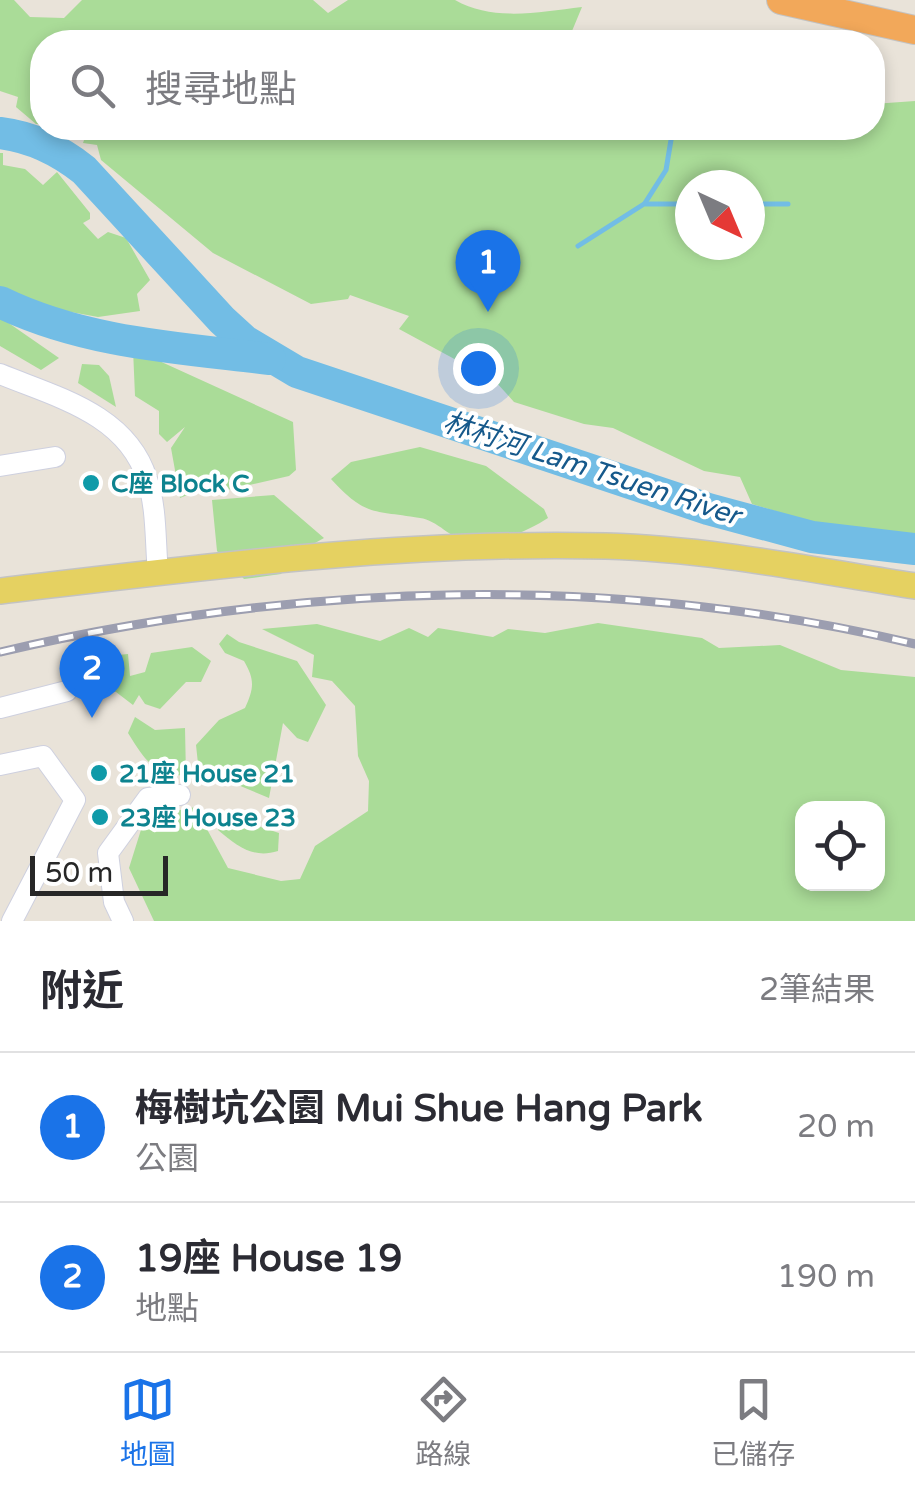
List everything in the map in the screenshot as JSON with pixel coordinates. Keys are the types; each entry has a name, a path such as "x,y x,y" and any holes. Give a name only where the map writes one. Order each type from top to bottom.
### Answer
{"highway":[{"path":"781,0 915,30"}],"main road":[{"path":"0,591 366,551 605,546 698,553 915,586"}],"street":[{"path":"0,374 94,413 117,430 135,452 150,493 158,572"},
{"path":"0,466 55,457"},
{"path":"0,708 67,692"},
{"path":"0,765 42,756 75,800 12,921"},
{"path":"123,921 114,902 108,853 148,798 180,795"}],"green space":[{"path":"0,0 14,0 30,17 64,18 82,0 313,0 328,13 348,0 455,0 501,13 582,7 572,30 30,30 30,119 16,107 18,97 0,91"},
{"path":"915,101 915,540 837,530 752,504 740,477 704,471 613,428 584,424 514,402 495,381 399,329 409,316 350,295 348,299 311,304 213,253 101,160 97,145 83,143 885,140 885,103"},
{"path":"0,153 3,165 25,169 43,185 57,172 90,213 90,219 83,223 98,239 108,232 126,238 150,280 137,294 140,311 98,317 60,310 0,289"},
{"path":"0,317 59,358 41,370 0,346"},
{"path":"133,349 293,422 296,470 289,476 227,490 207,487 180,498 171,448 185,427 167,442 159,434 159,411 135,396"},
{"path":"82,364 99,365 109,376 116,407 78,383"},
{"path":"420,447 486,466 544,509 548,518 499,540 468,542 426,519 362,506 331,479 351,462"},
{"path":"274,495 324,538 297,553 281,574 244,579 217,551 212,500"},
{"path":"598,623 702,638 719,648 780,645 841,670 915,677 915,921 154,921 129,868 145,817 195,807 228,868 281,881 300,879 315,846 368,811 369,781 358,756 355,706 332,681 312,677 314,655 262,629 317,624 380,641 409,628 428,637 438,628 493,637 508,629 545,633"},
{"path":"227,634 239,642 297,661 326,705 308,742 297,738 283,723 269,798 238,785 200,782 196,745 219,720 245,708 252,689 244,661 225,653 219,644"},
{"path":"192,647 211,661 201,682 186,682 160,709 145,704 139,695 133,705 116,692 97,687 97,662 104,665 118,655 128,654 130,676 145,672 151,653"},
{"path":"135,717 155,730 185,728 186,776 165,772 145,758 128,733"},
{"path":"224,815 279,833 278,851 253,852 239,846 218,830"}],"waterway":[{"name":"林村河 Lam Tsuen River","path":"0,133 45,146 84,170 222,320 245,341 297,372 708,509 812,537 915,549"},
{"path":"645,203 666,170 671,140"},
{"path":"578,246 644,204 675,204"},
{"path":"765,204 788,204"},
{"name":"林村河 Lam Tsuen River","path":"0,302 32,316 98,335 270,359"}],"railway":[{"path":"0,652 227,611 457,595 572,596 687,605 802,621 915,644"}],"place":[{"name":"梅樹坑公園 Mui Shue Hang Park","path":"488,312"},
{"name":"C座 Block C","path":"91,483"},
{"name":"19座 House 19","path":"92,718"},
{"name":"21座 House 21","path":"99,773"},
{"name":"23座 House 23","path":"100,817"}]}
